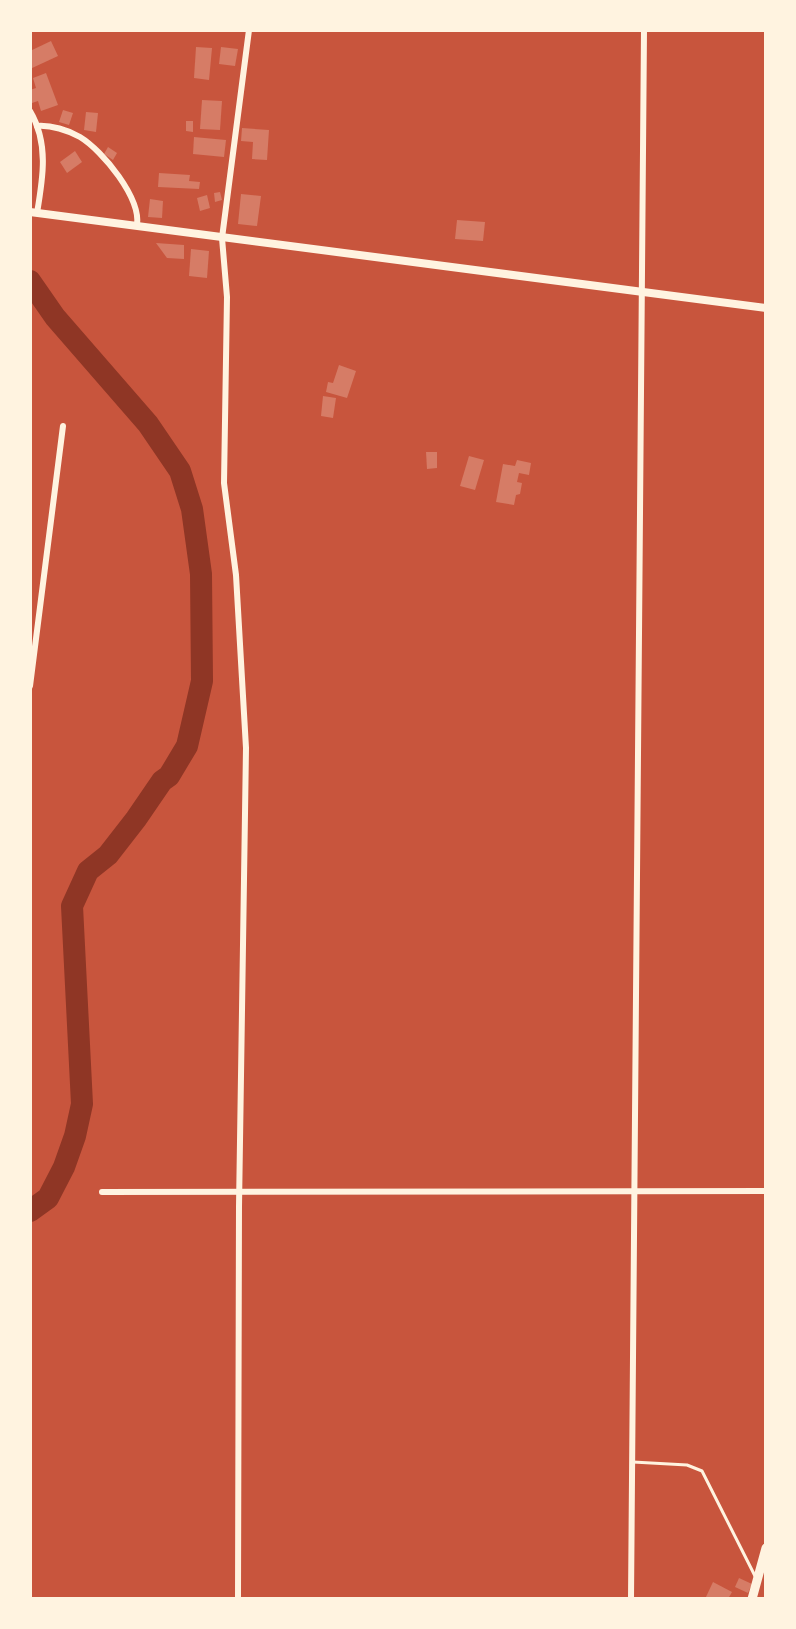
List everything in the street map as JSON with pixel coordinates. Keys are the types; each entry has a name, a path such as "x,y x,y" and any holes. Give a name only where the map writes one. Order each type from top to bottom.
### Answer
{"main road":[{"path":"757,1586 766,1548"}],"street":[{"path":"238,1599 239,1193 246,748 236,575 224,483 227,297 222,238 249,30"},
{"path":"631,1599 644,30"},
{"path":"30,111 42,144 43,165 34,212 766,308"},
{"path":"37,126 71,132 92,146 128,190 137,210 137,225"},
{"path":"30,686 63,426"},
{"path":"102,1192 766,1191"}],"lane":[{"path":"633,1462 687,1465 702,1471 757,1586"}],"building":[{"path":"51,41 58,56 30,69 30,51"},
{"path":"196,47 212,48 209,80 194,78"},
{"path":"221,47 238,49 235,66 219,64"},
{"path":"46,73 58,105 41,111 38,101 32,103 30,90 36,88 33,78"},
{"path":"202,100 222,101 220,130 200,129"},
{"path":"63,110 73,113 69,125 59,122"},
{"path":"86,112 98,113 96,132 84,130"},
{"path":"186,121 193,121 193,132 186,131"},
{"path":"242,128 269,130 267,160 252,159 253,142 241,141"},
{"path":"194,137 226,140 224,157 193,154"},
{"path":"108,147 117,153 113,160 104,154"},
{"path":"75,151 82,162 67,173 60,162"},
{"path":"159,173 190,175 189,181 200,182 199,189 158,187"},
{"path":"220,192 222,200 215,202 214,193"},
{"path":"241,194 261,196 257,226 238,224"},
{"path":"207,195 210,208 200,211 197,198"},
{"path":"150,199 163,201 162,218 148,217"},
{"path":"457,220 485,222 483,241 455,239"},
{"path":"156,243 184,245 184,259 167,258"},
{"path":"191,249 209,251 207,278 189,276"},
{"path":"339,365 356,371 347,398 326,392 328,382 333,383"},
{"path":"323,396 336,398 333,418 321,416"},
{"path":"426,452 437,452 437,468 427,469"},
{"path":"469,456 484,460 475,490 460,486"},
{"path":"517,460 531,463 529,475 519,473 517,482 522,483 520,494 516,495 514,505 496,502 503,464 515,466"},
{"path":"739,1578 752,1584 748,1593 735,1587"},
{"path":"713,1582 732,1592 728,1599 705,1599"}],"waterway":[{"path":"30,281 55,317 148,424 180,471 192,509 201,574 202,681 187,746 169,776 162,781 108,855 88,871 72,906 82,1104 64,1167 48,1198 30,1211"}]}
